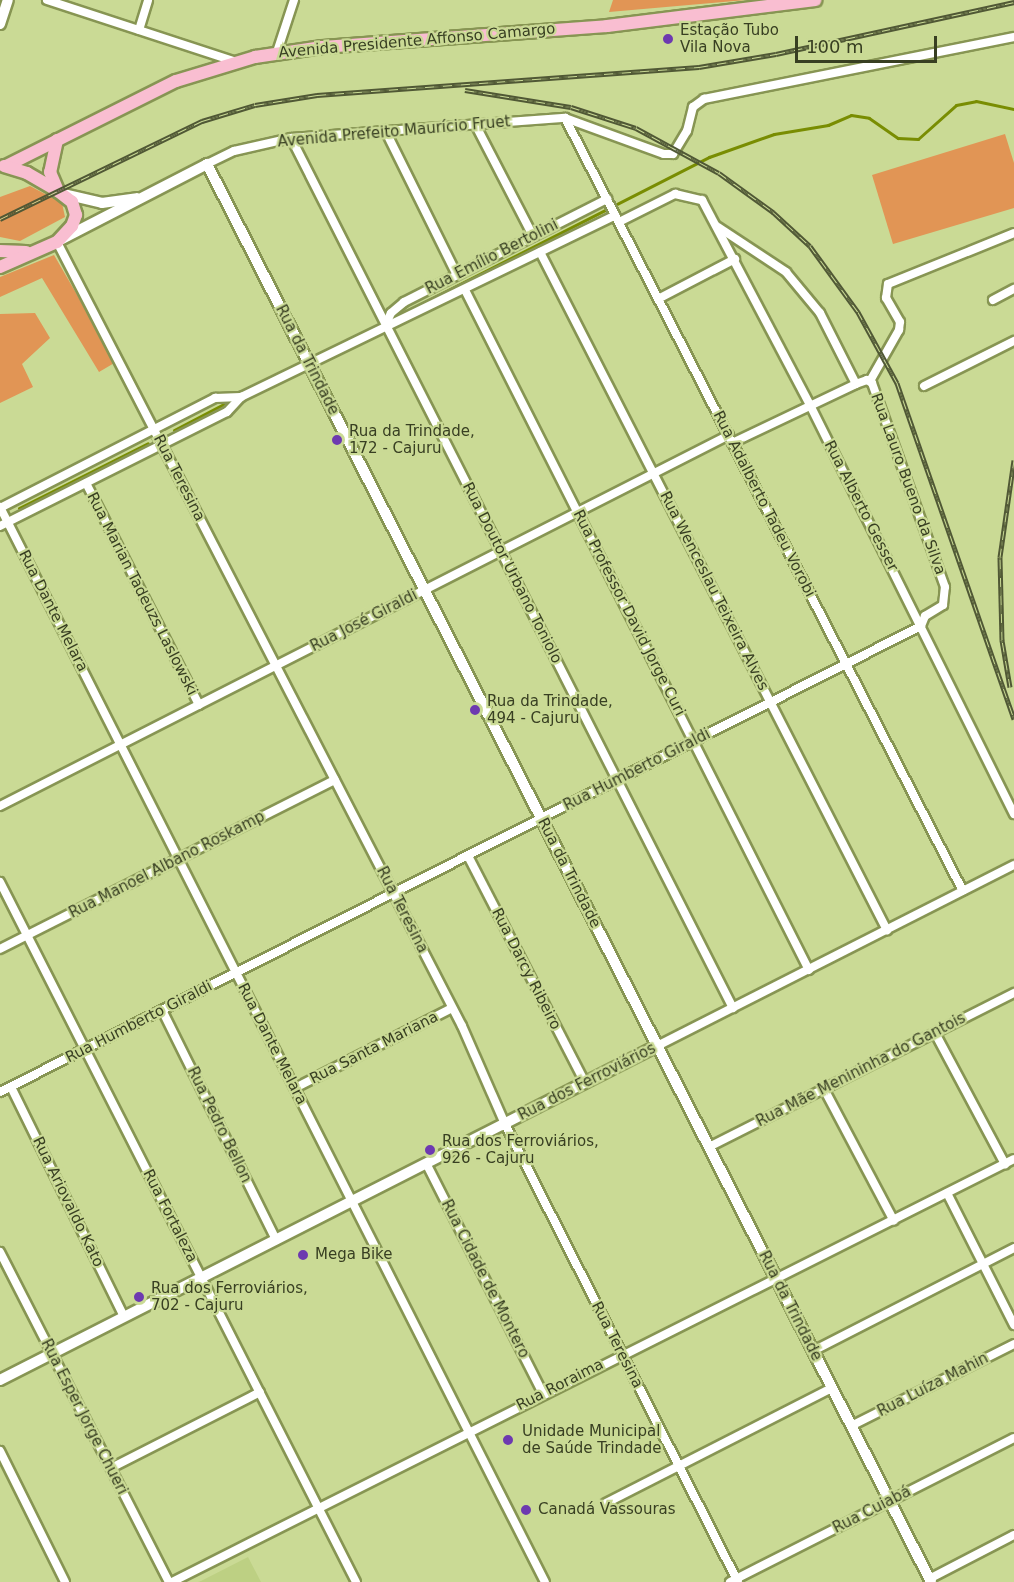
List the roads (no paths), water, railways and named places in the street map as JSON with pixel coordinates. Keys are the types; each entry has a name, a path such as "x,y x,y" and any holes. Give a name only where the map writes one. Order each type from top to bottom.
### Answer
{"main road":[{"path":"0,24 8,0"},
{"name":"Avenida Presidente Affonso Camargo","path":"3,165 176,81 234,61 277,52 607,26 815,0"},
{"path":"57,140 50,172 58,191"},
{"name":"Avenida Prefeito Maurício Fruet","path":"0,267 57,242 207,164"},
{"name":"Rua da Trindade","path":"207,164 930,1580"},
{"path":"3,165 27,172 72,202 76,215 72,226 57,242"},
{"path":"58,191 102,203 157,191"},
{"path":"0,251 39,250"},
{"name":"Rua dos Ferroviários","path":"0,1380 657,1046"}],"street":[{"path":"47,0 234,61"},
{"path":"139,30 148,0"},
{"path":"277,52 294,0"},
{"path":"565,118 664,154 673,154 687,131 693,107 704,99 1014,38"},
{"name":"Avenida Prefeito Maurício Fruet","path":"207,164 246,147 291,138 565,118"},
{"name":"Rua Adalberto Tadeu Vorobi","path":"565,118 963,891"},
{"path":"475,124 533,236"},
{"path":"385,130 457,275"},
{"name":"Rua Doutor Urbano Toniolo","path":"291,138 733,1008"},
{"name":"Rua Emílio Bertolini","path":"4,524 227,412 241,398 309,363 386,324 465,290 540,252 675,194 702,200"},
{"name":"Rua Emílio Bertolini","path":"386,324 396,307 607,199"},
{"name":"Rua Alberto Gesser","path":"702,200 811,407 1014,814"},
{"name":"Rua Lauro Bueno da Silva","path":"718,227 760,252 805,293 832,333 856,384 870,381 945,587 943,605 925,616 921,626"},
{"path":"870,381 899,330 900,322 886,298 888,284 1014,233"},
{"name":"Rua Teresina","path":"57,242 452,1008 505,1124 735,1581"},
{"name":"Rua Wenceslau Teixeira Alves","path":"540,252 887,930"},
{"path":"658,299 735,259"},
{"path":"993,300 1014,289"},
{"name":"Rua Professor David Jorge Curi","path":"465,290 808,969"},
{"path":"924,386 1014,341"},
{"name":"Rua José Giraldi","path":"0,806 654,473 730,439 811,407 856,384"},
{"name":"Rua Emílio Bertolini","path":"0,507 215,398 241,398"},
{"name":"Rua Marian Tadeuzs Laslowski","path":"86,483 199,705"},
{"name":"Rua Dante Melara","path":"0,507 4,524 121,745 545,1582"},
{"name":"Rua Humberto Giraldi","path":"0,1092 921,626"},
{"name":"Rua Manoel Albano Roskamp","path":"0,950 335,780"},
{"name":"Rua Darcy Ribeiro","path":"468,856 585,1083"},
{"name":"Rua dos Ferroviários","path":"657,1046 1014,865"},
{"name":"Rua Fortaleza","path":"0,882 356,1582"},
{"name":"Rua Mãe Menininha do Gantois","path":"709,1147 1014,993"},
{"name":"Rua Santa Mariana","path":"295,1089 452,1008"},
{"name":"Rua Pedro Bellon","path":"162,1010 276,1240"},
{"path":"934,1033 1005,1164"},
{"name":"Rua Ariovaldo Kato","path":"11,1087 124,1317"},
{"path":"824,1089 894,1221"},
{"name":"Rua Roraima","path":"170,1582 775,1276 787,1275 1014,1160"},
{"name":"Rua Cidade de Montero","path":"426,1164 543,1394"},
{"path":"947,1193 1014,1324"},
{"path":"813,1351 1014,1248"},
{"name":"Rua Esper Jorge Chueri","path":"0,1252 170,1582"},
{"name":"Rua Luíza Mahin","path":"851,1426 1014,1344"},
{"path":"606,1503 832,1388"},
{"path":"111,1468 260,1392"},
{"name":"Rua Cuiabá","path":"735,1581 1014,1438"},
{"path":"0,1451 65,1582"},
{"path":"930,1580 1014,1535"}],"waterway":[{"path":"401,314 709,157 774,134 828,125 851,115 869,118 898,138 918,139 956,105 976,101 1014,109"},
{"path":"174,430 224,404"},
{"path":"19,508 148,443"}],"railway":[{"path":"0,219 202,121 255,105 317,95 699,67 776,54 1014,2"},
{"path":"465,90 571,107 636,128 719,173 773,212 810,246 858,312 897,383 1014,719"},
{"path":"1010,687 1002,640 1000,557 1014,460"}],"place":[{"name":"Estação Tubo Vila Nova","path":"668,39"},
{"name":"Rua da Trindade, 172 - Cajuru","path":"337,440"},
{"name":"Rua da Trindade, 494 - Cajuru","path":"475,710"},
{"name":"Rua dos Ferroviários, 926 - Cajuru","path":"430,1150"},
{"name":"Mega Bike","path":"303,1255"},
{"name":"Rua dos Ferroviários, 702 - Cajuru","path":"139,1297"},
{"name":"Unidade Municipal de Saúde Trindade","path":"508,1440"},
{"name":"Canadá Vassouras","path":"526,1510"}]}
